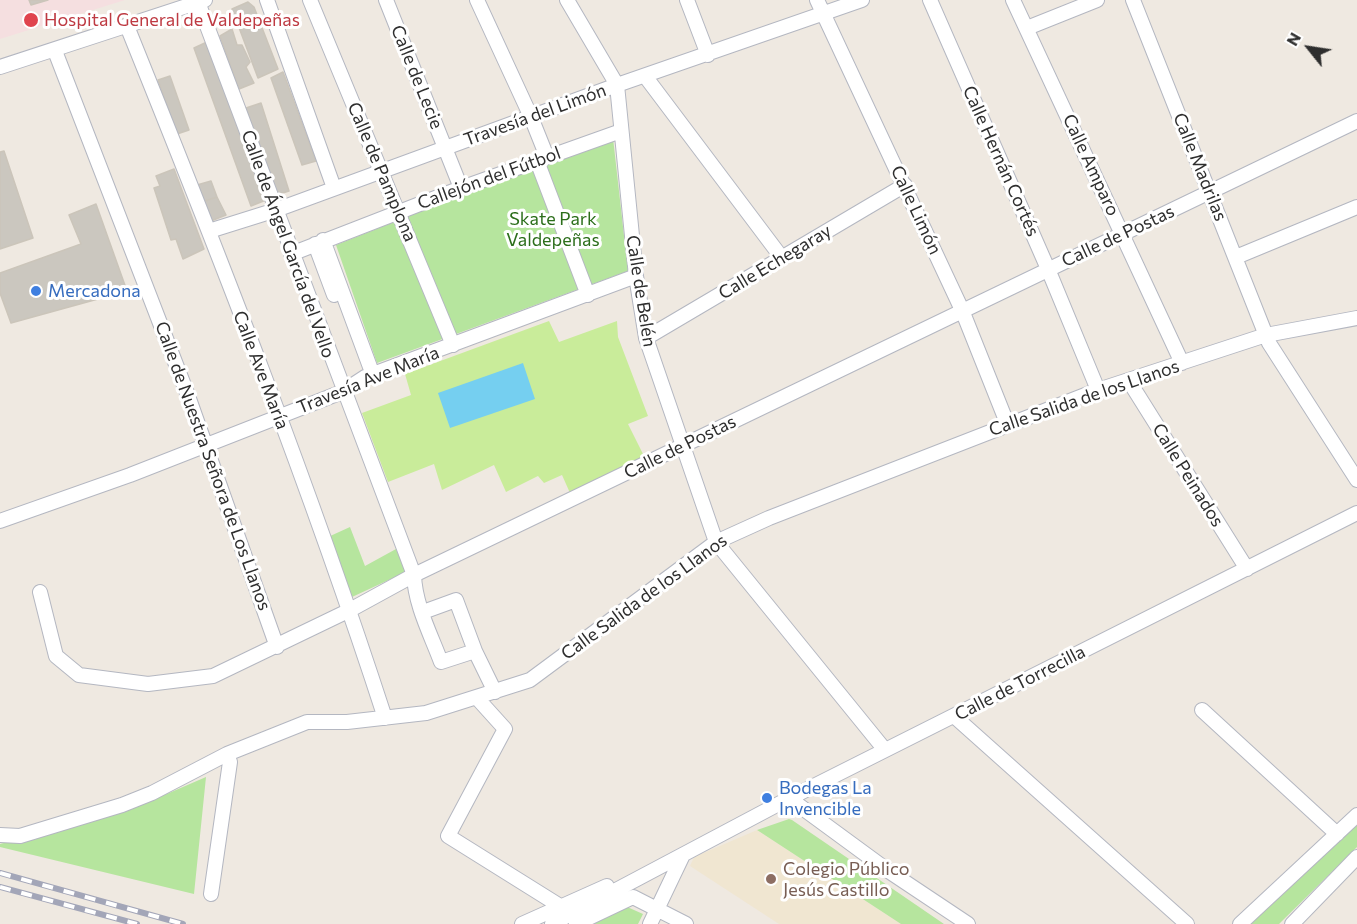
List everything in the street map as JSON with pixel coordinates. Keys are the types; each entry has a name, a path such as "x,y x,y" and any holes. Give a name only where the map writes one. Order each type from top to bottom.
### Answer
{"street":[{"path":"267,0 334,188"},
{"name":"Calle de Pamplona","path":"310,0 453,345"},
{"name":"Calle de Lecie","path":"386,0 461,188"},
{"path":"477,0 531,117 542,159 588,295"},
{"path":"567,0 617,85"},
{"path":"687,0 708,55"},
{"name":"Calle Limón","path":"817,0 962,310 1007,423"},
{"name":"Travesía del Limón","path":"208,231 276,210 617,85 862,0"},
{"name":"Calle Hernán Cortés","path":"930,0 1048,268 1098,390"},
{"name":"Calle Amparo","path":"1013,0 1124,233 1182,363"},
{"path":"1027,28 1096,0"},
{"name":"Calle Madrilas","path":"1133,0 1266,335 1357,480"},
{"path":"0,67 55,51 194,2"},
{"name":"Calle de Ángel García del Vello","path":"194,2 276,210 414,581 441,662 475,651"},
{"name":"Calle Ave María","path":"127,26 279,417 350,610 385,717"},
{"name":"Calle de Nuestra Señora de Los Llanos","path":"55,51 206,445 277,647"},
{"path":"645,76 783,258"},
{"name":"Calle de Belén","path":"617,85 636,276 646,338 716,542 885,750"},
{"name":"Calle de Postas","path":"40,592 56,656 79,675 147,684 213,676 414,581 1048,268 1357,121"},
{"name":"Callejón del Fútbol","path":"291,254 461,188 621,131"},
{"name":"Calle Echegaray","path":"646,338 904,185"},
{"path":"1236,257 1357,207"},
{"path":"319,242 369,376"},
{"name":"Travesía Ave María","path":"0,521 279,417 342,392 369,376 636,276"},
{"name":"Calle Salida de los Llanos","path":"0,835 20,836 122,805 152,793 227,754 308,722 426,713 530,680 716,542 769,518 1007,423 1098,390 1266,335 1357,318"},
{"name":"Calle Peinados","path":"1129,381 1247,569"},
{"name":"Calle de Torrecilla","path":"552,924 786,800 1357,513"},
{"path":"423,612 456,600 475,651 495,692"},
{"path":"477,698 505,729 448,836 560,906"},
{"path":"1202,710 1337,834"},
{"path":"954,716 1187,924"},
{"path":"211,894 230,762 227,754"},
{"path":"786,800 797,804 887,870 968,924"},
{"path":"1240,924 1357,815"},
{"path":"522,924 707,841"},
{"path":"650,924 683,855"},
{"path":"1292,924 1357,857"},
{"path":"576,924 633,897 686,924"}],"shaded area":[{"name":"Hospital General de Valdepeñas","path":"0,0 125,0 0,39"},
{"name":"Colegio Público Jesús Castillo","path":"757,830 901,924 779,924 690,866 694,857"}],"green space":[{"name":"Skate Park Valdepeñas","path":"613,138 628,271 377,363 336,245 583,147"},
{"path":"549,321 559,342 617,321 618,337 648,416 628,424 645,458 570,493 562,475 544,483 538,476 506,492 494,465 442,490 434,464 388,482 362,413 411,395 405,374"},
{"path":"350,527 365,566 396,549 406,572 352,597 328,537"},
{"path":"206,777 194,894 0,847 0,844 132,809"},
{"path":"789,819 944,924 901,924 757,830"},
{"path":"1357,820 1357,847 1279,924 1250,924"},
{"path":"625,906 643,914 638,924 593,924"}],"water":[{"path":"523,363 535,399 450,428 438,393"}],"building":[{"path":"29,0 48,0 31,5"},
{"path":"248,2 254,7 278,69 258,78 232,9"},
{"path":"232,29 237,45 242,45 250,62 246,67 254,83 239,89 220,36"},
{"path":"207,42 266,200 251,206 194,48"},
{"path":"283,72 316,161 302,165 271,78"},
{"path":"170,76 189,130 177,134 158,80"},
{"path":"261,103 289,191 276,195 246,108"},
{"path":"4,151 33,238 0,249 0,152"},
{"path":"174,169 204,249 183,259 176,239 171,240 154,188 160,186 156,176"},
{"path":"211,181 217,197 202,202 197,185"},
{"path":"217,197 226,215 211,221 202,202"},
{"path":"96,204 127,291 11,323 0,293 0,273 81,244 69,215"}],"railway":[{"path":"0,873 183,924"},
{"path":"0,887 137,924"}],"place":[{"name":"Hospital General de Valdepeñas","path":"31,20"},
{"name":"Mercadona","path":"36,291"},
{"name":"Bodegas La Invencible","path":"767,798"},
{"name":"Colegio Público Jesús Castillo","path":"771,879"}]}
